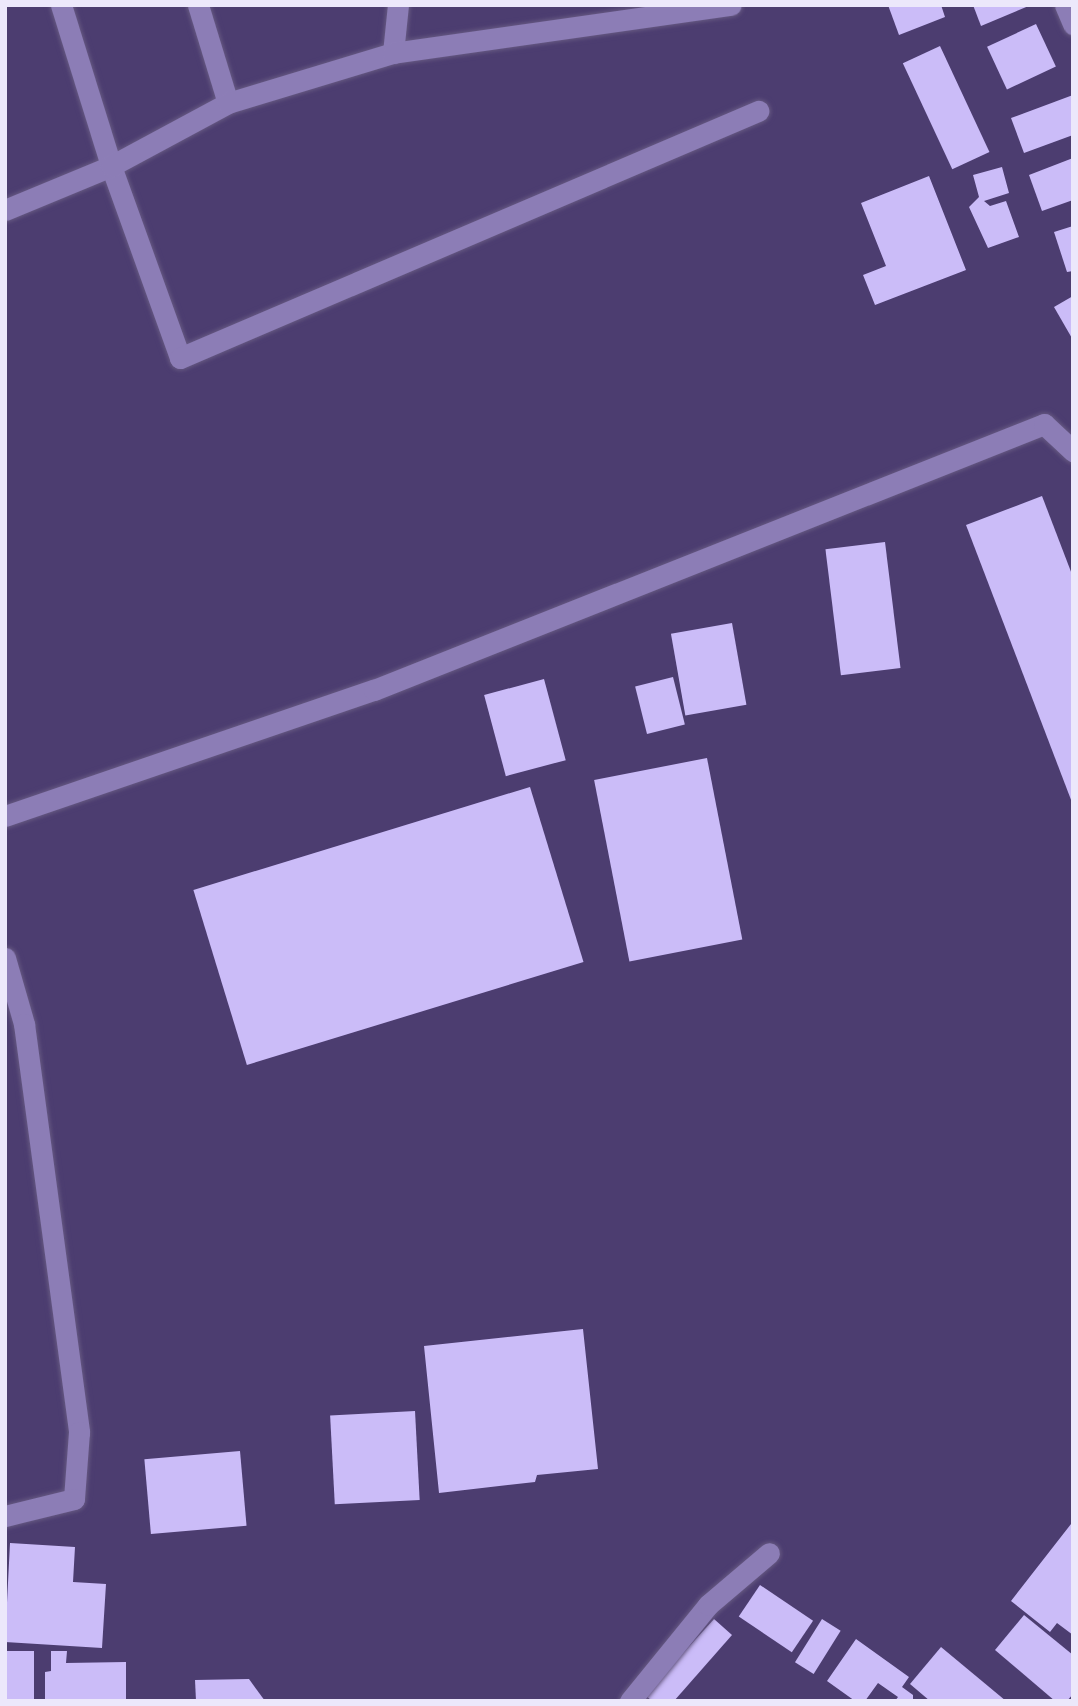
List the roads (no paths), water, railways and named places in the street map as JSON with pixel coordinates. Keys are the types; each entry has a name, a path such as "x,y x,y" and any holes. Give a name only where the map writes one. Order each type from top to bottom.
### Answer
{"street":[{"path":"61,5 111,166 180,358 758,111"},
{"path":"198,5 228,103"},
{"path":"393,53 398,5"},
{"path":"5,210 111,166 228,103 393,53 731,5"},
{"path":"1065,5 1073,23"},
{"path":"5,816 374,690 1044,424 1073,451"},
{"path":"5,958 24,1024 79,1432 74,1499 5,1516"},
{"path":"630,1701 708,1605 769,1553"}]}
